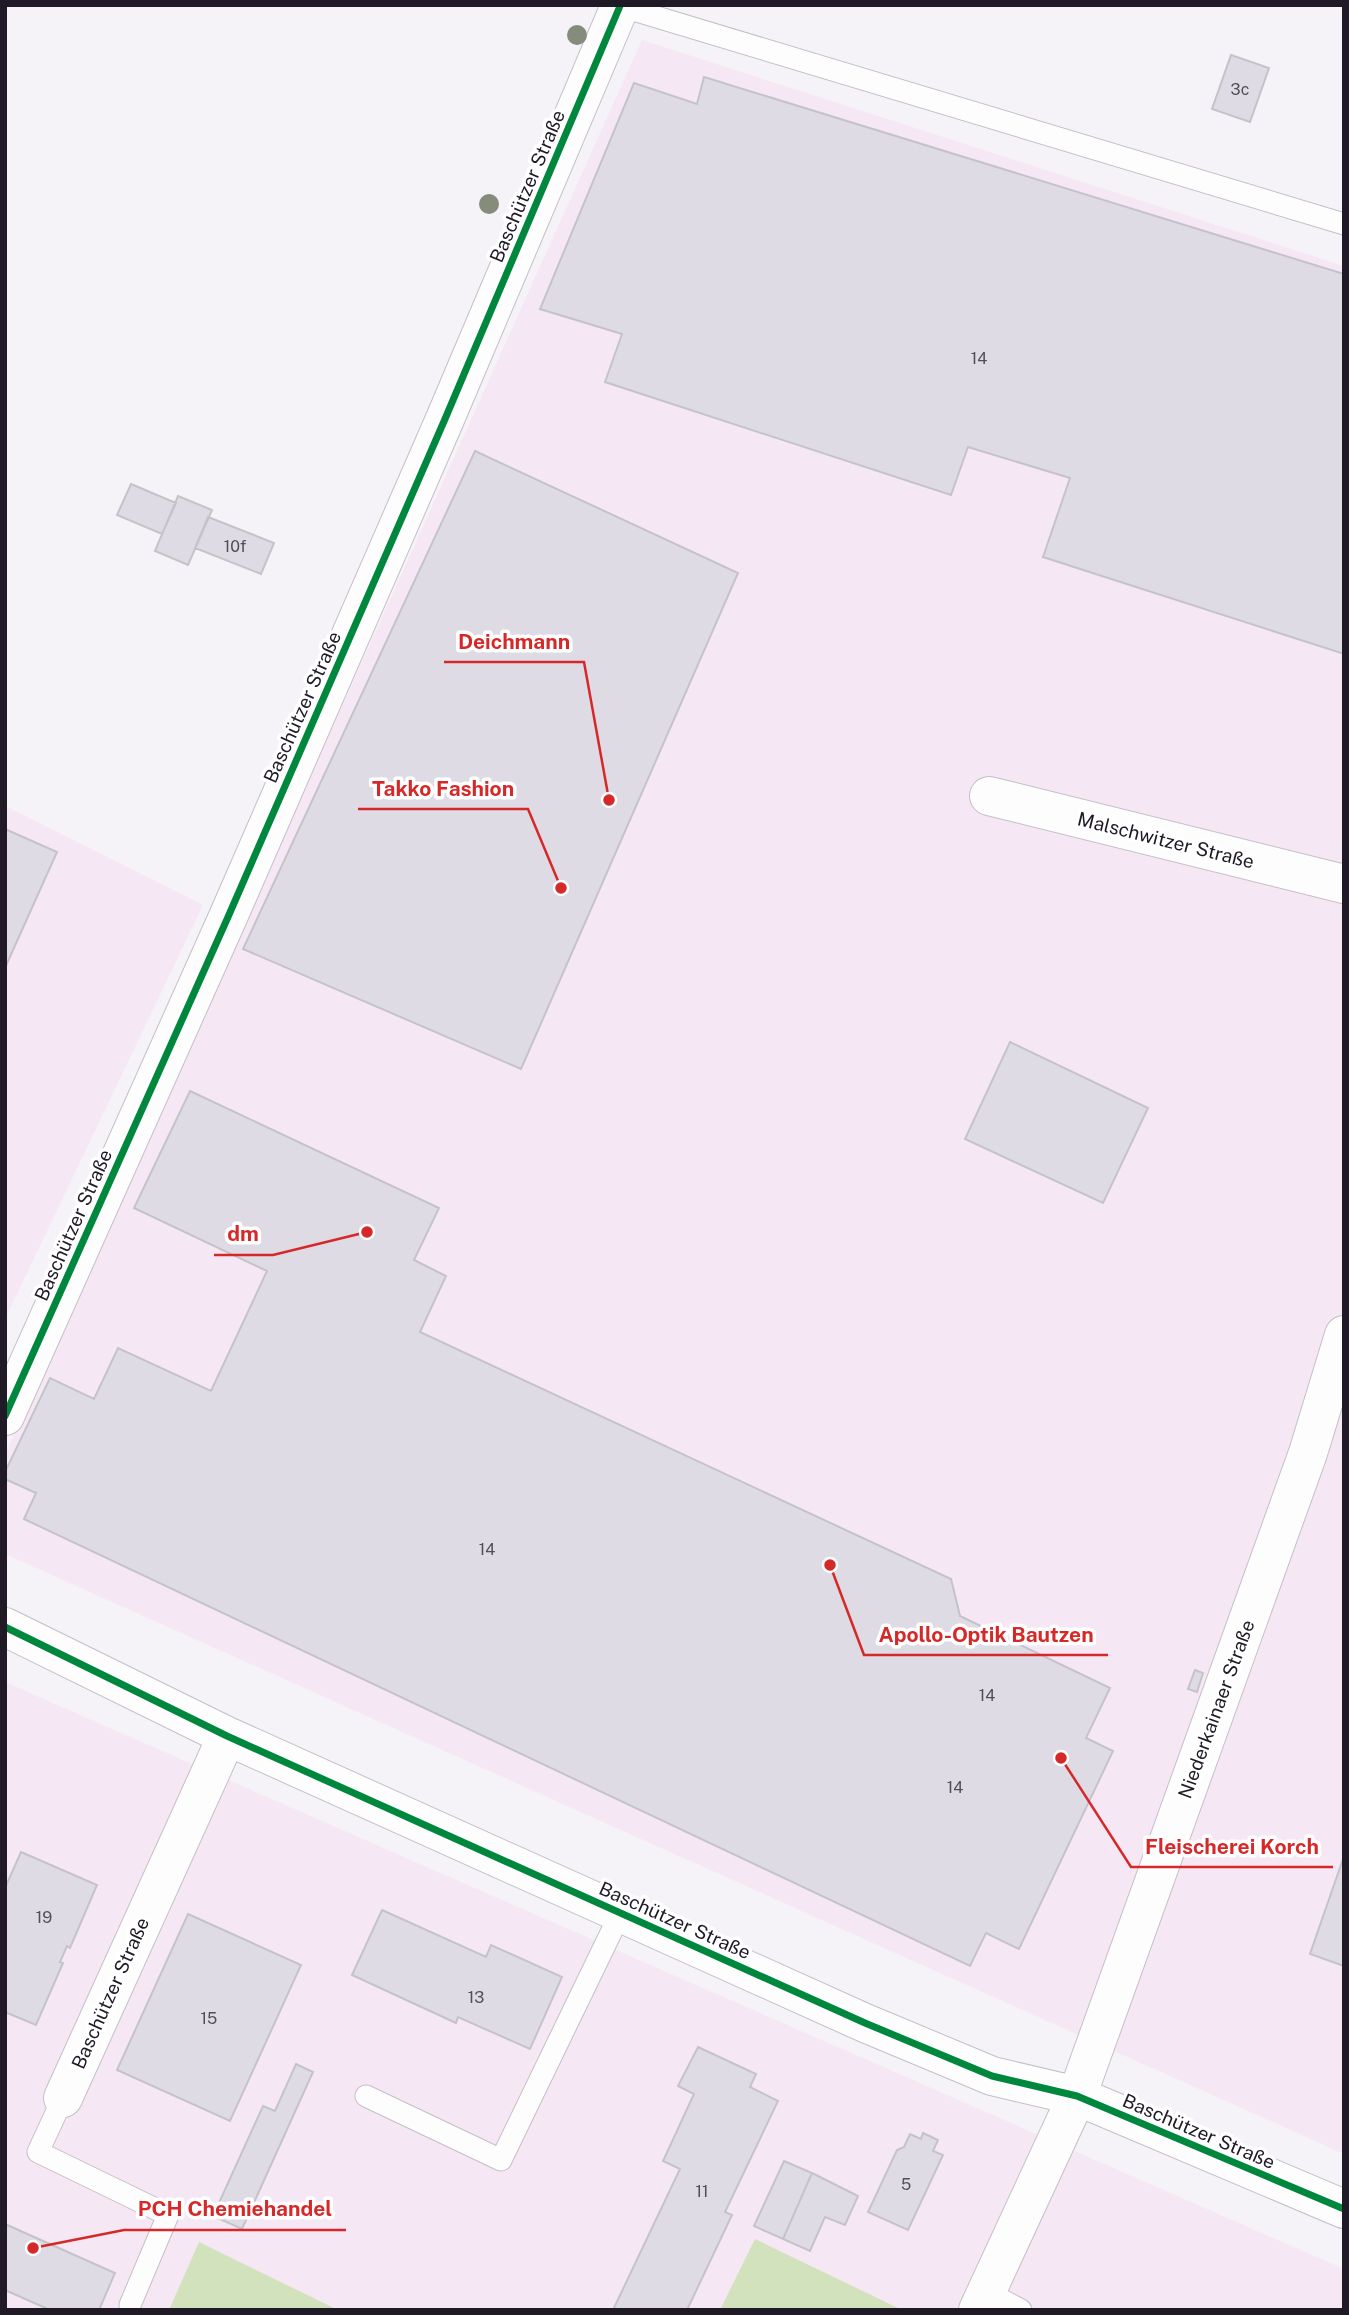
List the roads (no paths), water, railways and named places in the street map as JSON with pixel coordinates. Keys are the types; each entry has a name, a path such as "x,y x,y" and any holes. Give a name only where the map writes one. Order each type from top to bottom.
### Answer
{"street":[{"name":"Baschützer Straße","path":"5,1416 228,918 620,6"},
{"name":"Malschwitzer Straße","path":"989,796 1344,884"},
{"name":"Niederkainaer Straße","path":"981,2301 1077,2096 1308,1453 1344,1335"},
{"name":"Baschützer Straße","path":"5,1626 227,1736 865,2023 980,2070 1077,2096 1344,2209"},
{"name":"Baschützer Straße","path":"63,2098 227,1736"}],"lane":[{"path":"620,6 1344,224"},
{"path":"366,2096 501,2160 621,1912"},
{"path":"63,2098 38,2152 168,2214 130,2305"},
{"path":"981,2301 1021,2310"}],"place":[{"name":"Deichmann","path":"609,800"},
{"name":"Takko Fashion","path":"561,888"},
{"name":"dm","path":"367,1232"},
{"name":"Apollo-Optik Bautzen","path":"830,1565"},
{"name":"Fleischerei Korch","path":"1061,1758"},
{"name":"PCH Chemiehandel","path":"33,2248"}]}
